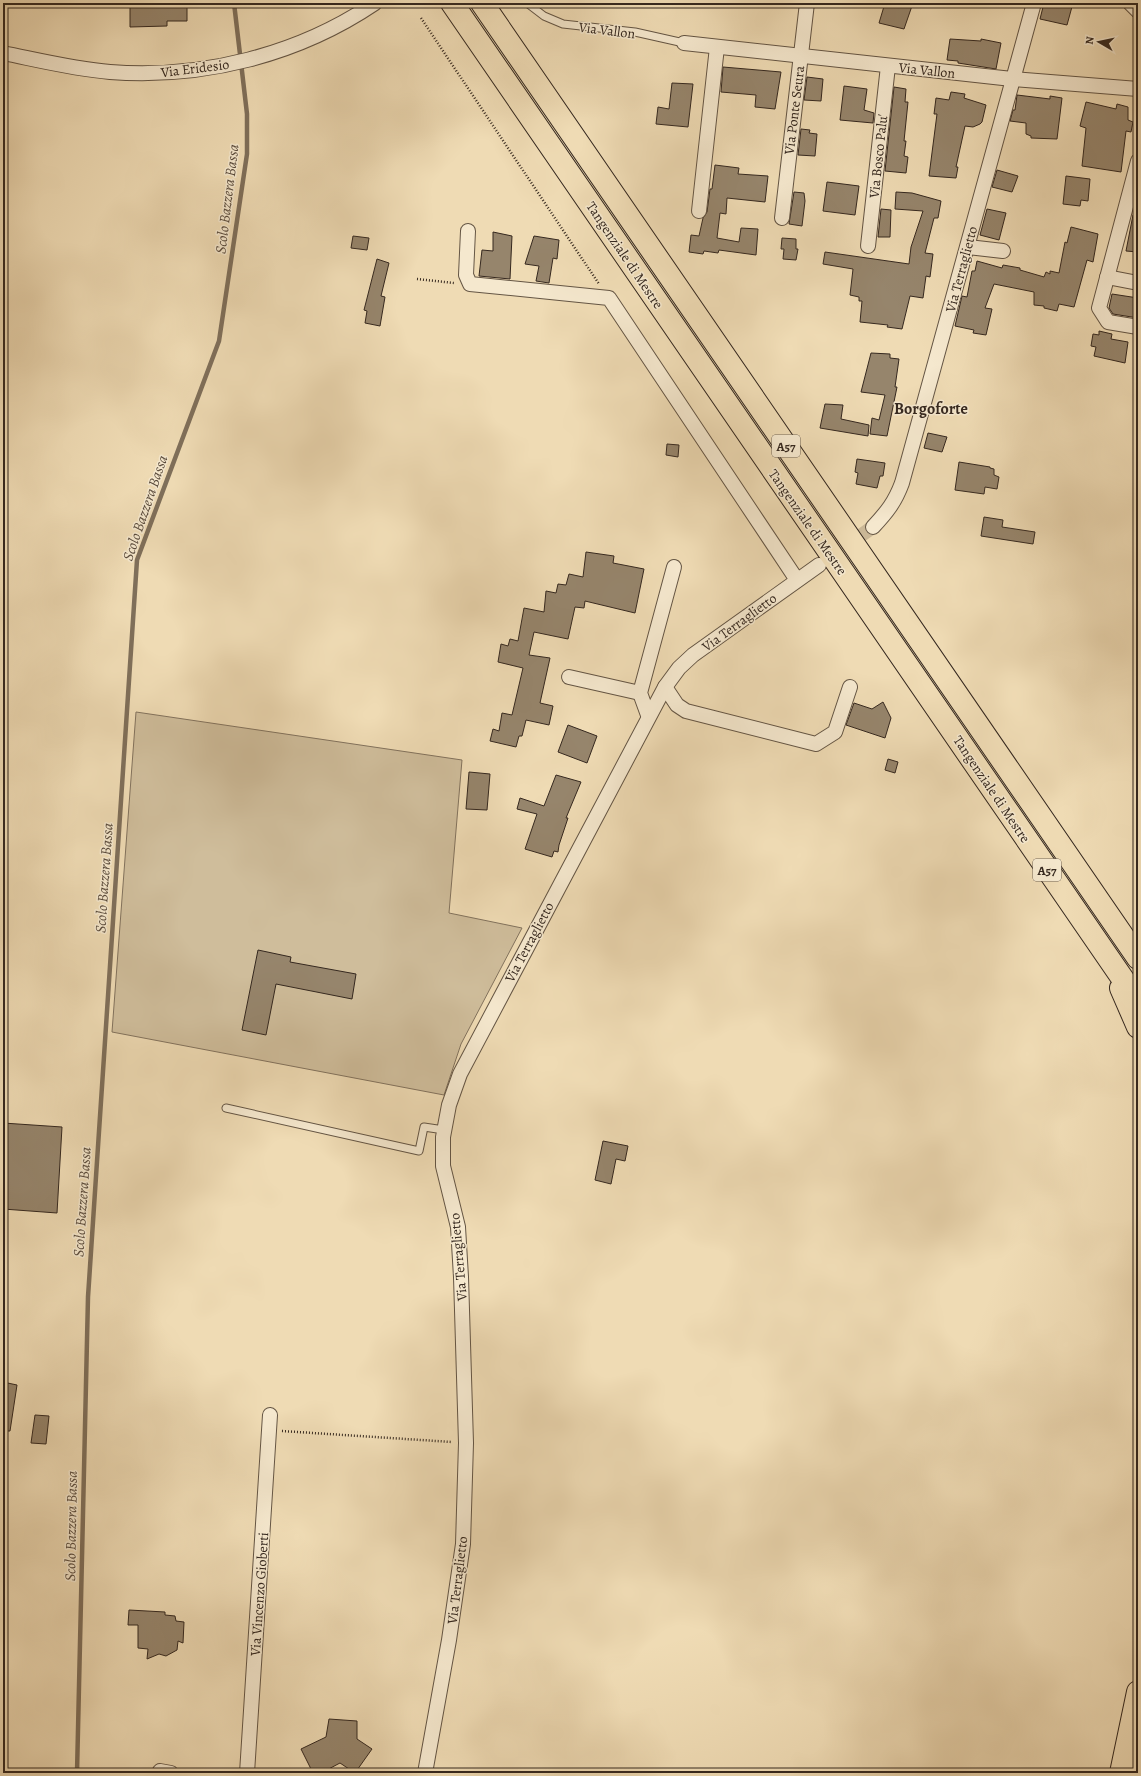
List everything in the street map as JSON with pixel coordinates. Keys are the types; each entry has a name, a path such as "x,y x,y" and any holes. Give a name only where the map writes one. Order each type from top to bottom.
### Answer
{"highway":[{"name":"Tangenziale di Mestre","path":"452,3 1138,1001"},
{"name":"Tangenziale di Mestre","path":"482,3 1138,958"},
{"name":"A57","path":"1108,957 1127,1005 1138,1027"},
{"path":"1121,1773 1138,1692"}],"street":[{"name":"Via Ponte Seura","path":"782,218 807,3"},
{"name":"Via Terraglietto","path":"873,527 896,500 902,483 1034,3"},
{"path":"1130,3 1138,11"},
{"name":"Via Eridesio","path":"3,53 63,65 110,72 154,73 221,66 256,58 314,37 374,4"},
{"name":"Via Vallon","path":"684,44 1012,79 1138,89"},
{"path":"700,211 717,47"},
{"name":"Via Bosco Palu'","path":"868,246 888,66"},
{"path":"1138,161 1099,308 1108,322 1138,326"},
{"path":"468,231 466,275 470,284 609,298 797,580"},
{"path":"968,247 1003,251"},
{"path":"1107,277 1138,283"},
{"name":"Via Terraglietto","path":"425,1773 449,1640 463,1544 466,1443 460,1256 458,1227 443,1166 444,1130 449,1105 460,1074 648,715 665,687 679,668 693,654 820,565"},
{"path":"648,715 640,693 674,567"},
{"path":"569,677 640,693"},
{"path":"665,687 677,705 686,711 816,744 835,732 850,687"},
{"name":"Via Vincenzo Gioberti","path":"247,1773 270,1415"}],"lane":[{"name":"Via Vallon","path":"527,3 544,16 563,24 635,32 684,44"},
{"path":"226,1108 419,1151 424,1127 444,1130"}],"path":[{"path":"421,18 609,298"},
{"path":"417,278 470,284"},
{"path":"269,1431 466,1443"}],"shaded area":[{"path":"136,712 462,760 449,913 522,928 461,1044 444,1095 112,1032"},
{"path":"1138,1718 1138,1773 1128,1773"}],"building":[{"path":"130,3 187,3 187,21 167,21 167,26 130,27"},
{"path":"885,3 913,3 904,29 879,23"},
{"path":"1044,3 1073,3 1067,25 1040,19"},
{"path":"950,39 981,41 981,39 1001,43 996,69 947,60"},
{"path":"723,67 781,72 775,109 755,107 756,95 721,92"},
{"path":"807,77 823,79 821,101 804,100"},
{"path":"672,83 693,84 688,127 656,124 658,107 669,109"},
{"path":"844,86 867,89 864,110 874,113 873,123 840,120"},
{"path":"894,87 906,89 905,102 908,102 904,141 906,141 904,156 908,157 906,173 885,171"},
{"path":"951,92 965,94 964,98 986,105 982,122 973,127 965,126 956,167 958,167 956,178 929,176 937,114 934,114 936,98 949,100"},
{"path":"1017,95 1050,99 1050,96 1062,98 1057,139 1031,138 1031,136 1026,134 1026,123 1010,121 1013,110 1015,110"},
{"path":"1086,102 1116,109 1117,104 1128,107 1128,120 1133,122 1131,132 1126,131 1121,172 1082,166 1086,128 1080,126"},
{"path":"801,129 810,130 809,133 817,134 815,156 798,155"},
{"path":"715,165 739,168 738,174 768,176 765,202 727,198 726,214 720,213 717,238 739,242 741,228 758,229 756,255 719,250 718,253 704,251 703,254 689,252 691,235 699,236 703,218 707,212"},
{"path":"997,170 1018,176 1012,192 992,187"},
{"path":"1066,176 1090,179 1088,201 1081,200 1080,206 1063,204"},
{"path":"827,182 859,186 855,215 823,211"},
{"path":"794,192 804,193 805,201 802,226 789,224"},
{"path":"896,192 912,193 941,201 938,218 934,218 925,253 933,254 930,277 926,276 923,298 910,296 902,329 887,327 888,325 860,322 862,301 859,301 859,297 850,295 853,269 823,264 825,252 909,264 911,247 923,211 895,209"},
{"path":"881,209 891,210 890,237 878,237"},
{"path":"987,209 1006,213 999,240 980,235"},
{"path":"1133,215 1138,215 1138,252 1126,251"},
{"path":"1071,227 1098,234 1093,262 1087,260 1074,307 1059,304 1057,311 1044,308 1044,306 1034,305 1034,292 994,284 985,308 992,309 986,335 973,333 974,330 955,326 962,296 967,297 972,271 975,271 977,261 1002,268 1003,265 1020,268 1020,270 1044,277 1046,272 1050,274 1050,271 1059,273 1065,242 1067,243"},
{"path":"493,232 512,236 510,279 479,276 482,250 493,251"},
{"path":"353,236 369,238 367,250 351,248"},
{"path":"534,236 559,240 557,259 553,258 549,283 536,281 539,266 525,264"},
{"path":"782,238 796,239 796,249 798,249 796,260 783,259 784,249 781,249"},
{"path":"377,259 389,263 381,296 385,297 380,326 365,323 367,311 364,310"},
{"path":"1112,294 1138,298 1138,318 1113,314 1109,308"},
{"path":"1099,331 1112,334 1111,339 1128,342 1125,363 1094,356 1096,347 1091,346 1093,334 1099,335"},
{"path":"871,353 890,354 890,358 899,359 895,387 897,387 887,436 870,434 872,418 879,420 885,395 861,392"},
{"path":"825,404 843,405 841,419 869,425 868,436 820,428"},
{"path":"928,433 947,437 942,452 924,448"},
{"path":"667,444 679,445 678,457 666,455"},
{"path":"857,459 885,463 883,476 880,476 877,488 856,484 858,473 855,472"},
{"path":"959,462 994,469 994,475 999,477 997,489 985,487 984,494 955,490"},
{"path":"984,517 1003,520 1002,527 1035,532 1033,544 981,536"},
{"path":"586,552 614,556 613,563 644,569 635,613 585,601 584,608 575,607 568,639 534,632 529,655 550,658 540,703 553,706 549,725 526,720 522,736 519,736 516,747 490,741 493,729 499,731 502,713 512,715 523,668 498,662 501,644 508,646 510,639 518,641 524,608 544,612 546,591 556,593 558,584 566,585 569,574 583,577"},
{"path":"883,702 891,718 885,738 846,725 854,703 872,709"},
{"path":"568,725 597,736 587,763 558,752"},
{"path":"888,759 898,762 895,773 885,770"},
{"path":"469,772 490,774 487,810 466,809"},
{"path":"556,775 581,782 566,818 568,818 558,852 554,851 552,857 525,849 537,814 517,809 520,798 544,806"},
{"path":"258,950 291,957 290,962 356,974 352,999 276,984 266,1035 242,1030"},
{"path":"3,1123 62,1127 57,1213 3,1209"},
{"path":"603,1141 628,1146 625,1161 616,1159 611,1184 595,1180"},
{"path":"3,1382 17,1385 10,1431 3,1431"},
{"path":"35,1415 49,1416 46,1444 31,1443"},
{"path":"129,1610 165,1612 165,1615 175,1616 176,1621 184,1622 183,1643 178,1641 177,1650 166,1656 159,1654 147,1659 148,1649 138,1648 138,1625 128,1625"},
{"path":"329,1719 357,1721 357,1739 372,1749 355,1773 340,1763 321,1773 313,1773 301,1749 326,1737"}],"waterway":[{"name":"Scolo Bazzera Bassa","path":"77,1773 88,1297 137,560 219,341 247,154 247,114 234,3"}],"tunnel":[{"path":"826,560 873,527"}],"district":[{"name":"Borgoforte","path":"931,408"}]}
